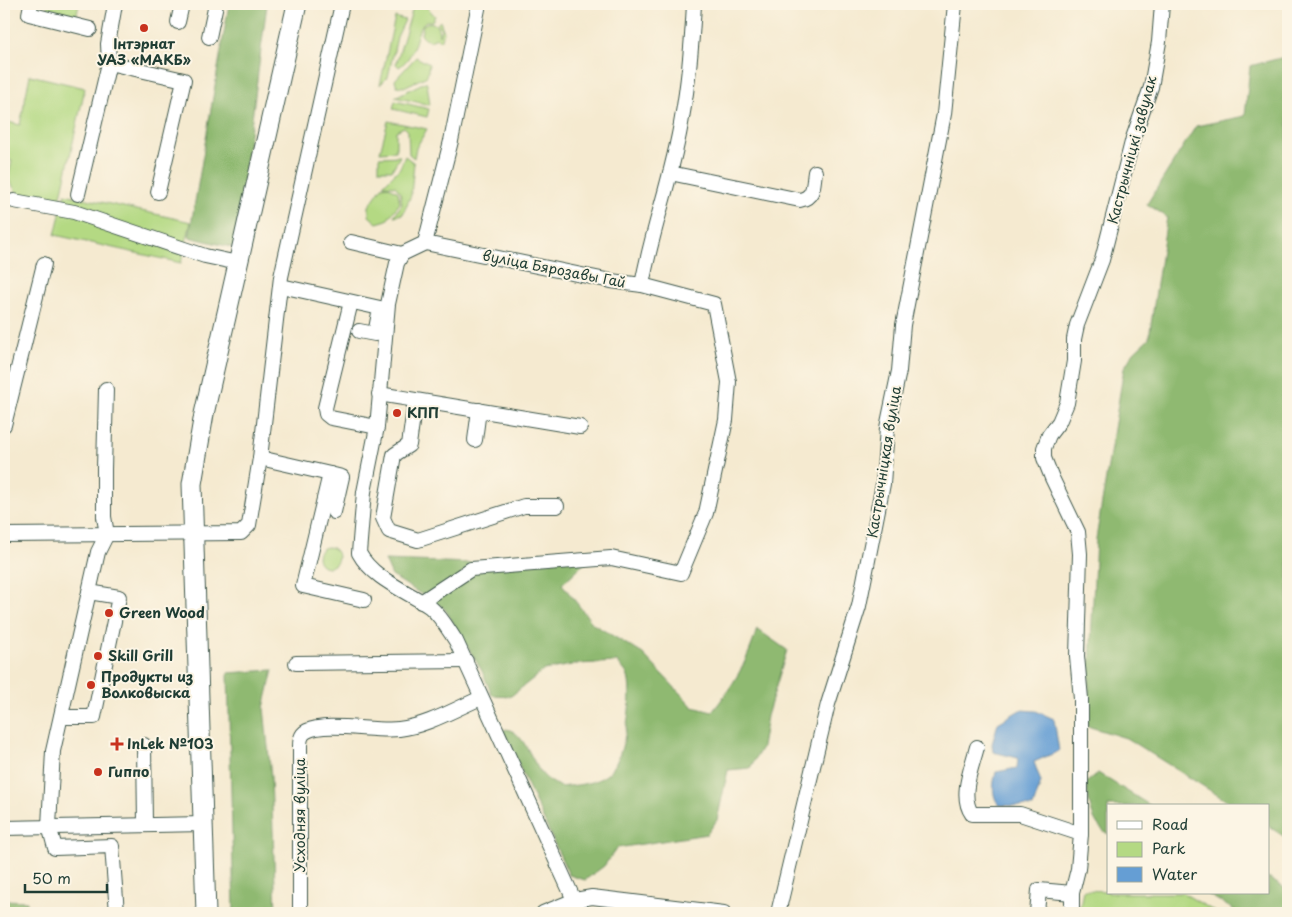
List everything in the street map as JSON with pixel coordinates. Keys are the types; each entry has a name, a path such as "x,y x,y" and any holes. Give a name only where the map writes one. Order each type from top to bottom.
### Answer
{"main road":[{"path":"206,913 192,532 192,484 197,447 297,4"}],"street":[{"path":"32,4 29,14 90,28"},
{"path":"78,194 109,63 108,44 115,4"},
{"path":"178,22 182,4"},
{"path":"208,37 216,4"},
{"path":"4,535 241,533 249,525 260,458 281,286 342,4"},
{"path":"479,4 451,141 425,242 402,254 397,264 388,304 377,427 364,492 359,553 362,560 382,577 422,602 444,622 466,661 481,698 580,913"},
{"name":"вуліца Бярозавы Гай","path":"425,242 642,286 648,253 670,173 682,118 691,53 694,4"},
{"name":"Кастрычніцкая вуліца","path":"778,913 828,704 859,606 883,484 887,428 899,371 903,325 944,114 955,4"},
{"name":"Кастрычніцкі завулак","path":"1072,913 1072,894 1078,869 1082,834 1081,699 1077,656 1080,554 1078,532 1044,458 1044,448 1049,435 1059,422 1066,403 1074,361 1074,339 1102,260 1134,138 1151,87 1160,42 1162,4"},
{"path":"109,63 184,80 158,192"},
{"path":"670,173 800,200 807,199 812,194 815,172"},
{"path":"14,201 74,212 205,256 238,263"},
{"path":"351,242 402,254"},
{"path":"4,425 44,264"},
{"path":"281,286 380,308 375,334 359,331"},
{"path":"422,602 471,569 611,558 681,573 706,514 726,420 729,382 714,304 642,286"},
{"path":"351,302 325,408 326,414 331,418 377,427"},
{"path":"106,389 104,517 107,534 98,552 52,751 49,826 55,848 112,846 117,913"},
{"path":"379,394 580,427"},
{"path":"415,401 409,445 394,455 383,518 389,531 418,540 524,506 557,506"},
{"path":"475,440 479,410"},
{"path":"260,458 342,477 334,512"},
{"path":"330,474 303,586 364,600"},
{"path":"61,717 94,717 119,597 89,592"},
{"path":"296,663 466,661"},
{"name":"Усходняя вуліца","path":"300,913 301,737 306,731 318,728 396,729 411,727 481,698"},
{"path":"144,746 145,824"},
{"path":"977,747 967,790 967,807 972,814 1020,814 1082,834"},
{"path":"4,828 204,824"},
{"path":"1036,913 1039,890 1072,894"},
{"path":"542,913 575,900 592,897 724,913"}],"green space":[{"path":"48,4 79,4 76,18 46,11"},
{"path":"229,4 267,4 235,248 189,237"},
{"path":"414,4 424,4 435,16 432,21 426,21 422,25 410,56 399,67 396,64"},
{"path":"395,17 405,20 397,37 388,77 380,85"},
{"path":"440,21 444,32 440,41 437,38 430,41 424,39 421,34 423,25 426,23 434,24 438,28 439,35 441,29 437,24"},
{"path":"1288,56 1288,839 1270,827 1270,804 1232,804 1126,738 1087,726 1096,539 1124,368 1134,352 1149,338 1167,217 1147,204 1196,126 1245,116 1250,66"},
{"path":"416,57 429,64 427,76 404,87 397,86 395,80"},
{"path":"30,75 85,88 59,205 18,194 8,179 12,161 4,159 4,121 20,125"},
{"path":"425,82 427,83 430,105 395,97"},
{"path":"395,101 429,109 427,117 393,109"},
{"path":"388,121 427,129 416,148 414,158 409,154 408,131 404,127 396,131 396,151 380,152"},
{"path":"400,156 392,170 379,170 379,157"},
{"path":"405,156 414,163 411,195 403,214 394,216 402,204 400,192 395,186 383,185 400,168"},
{"path":"388,186 398,192 400,203 387,220 377,223 369,216 369,206 382,187"},
{"path":"65,194 191,222 181,263 55,235"},
{"path":"328,547 335,550 338,557 335,564 328,567 321,564 318,557 321,550"},
{"path":"592,556 562,584 593,624 643,654 693,707 712,712 727,693 739,673 757,629 787,650 767,716 762,747 750,768 728,770 717,820 707,834 617,848 604,866 585,880 569,875 503,731 506,729 513,731 523,741 543,775 560,787 596,781 613,768 625,736 630,694 626,672 617,662 577,664 544,670 511,696 492,695 482,671 445,609 392,576 385,560 471,563"},
{"path":"273,670 264,708 271,777 276,913 234,913 228,673"},
{"path":"1098,773 1148,804 1107,804 1107,833 1094,818 1086,783"},
{"path":"1270,879 1288,890 1288,912 1239,913 1208,894 1270,894"},
{"path":"1083,890 1107,891 1107,894 1185,894 1217,913 1079,913"},
{"path":"4,900 27,901 27,913 4,913"}],"water":[{"path":"1020,710 1036,711 1054,719 1059,751 1034,762 1041,782 1033,807 999,805 994,793 996,772 1017,768 1018,758 993,752 992,744 998,723"}],"place":[{"name":"Інтэрнат УАЗ «МАКБ»","path":"144,28"},
{"name":"КПП","path":"397,413"},
{"name":"Green Wood","path":"109,613"},
{"name":"Skill Grill","path":"98,656"},
{"name":"Продукты из Волковыска","path":"91,685"},
{"name":"InLek №103","path":"117,744"},
{"name":"Гиппо","path":"98,772"}]}
